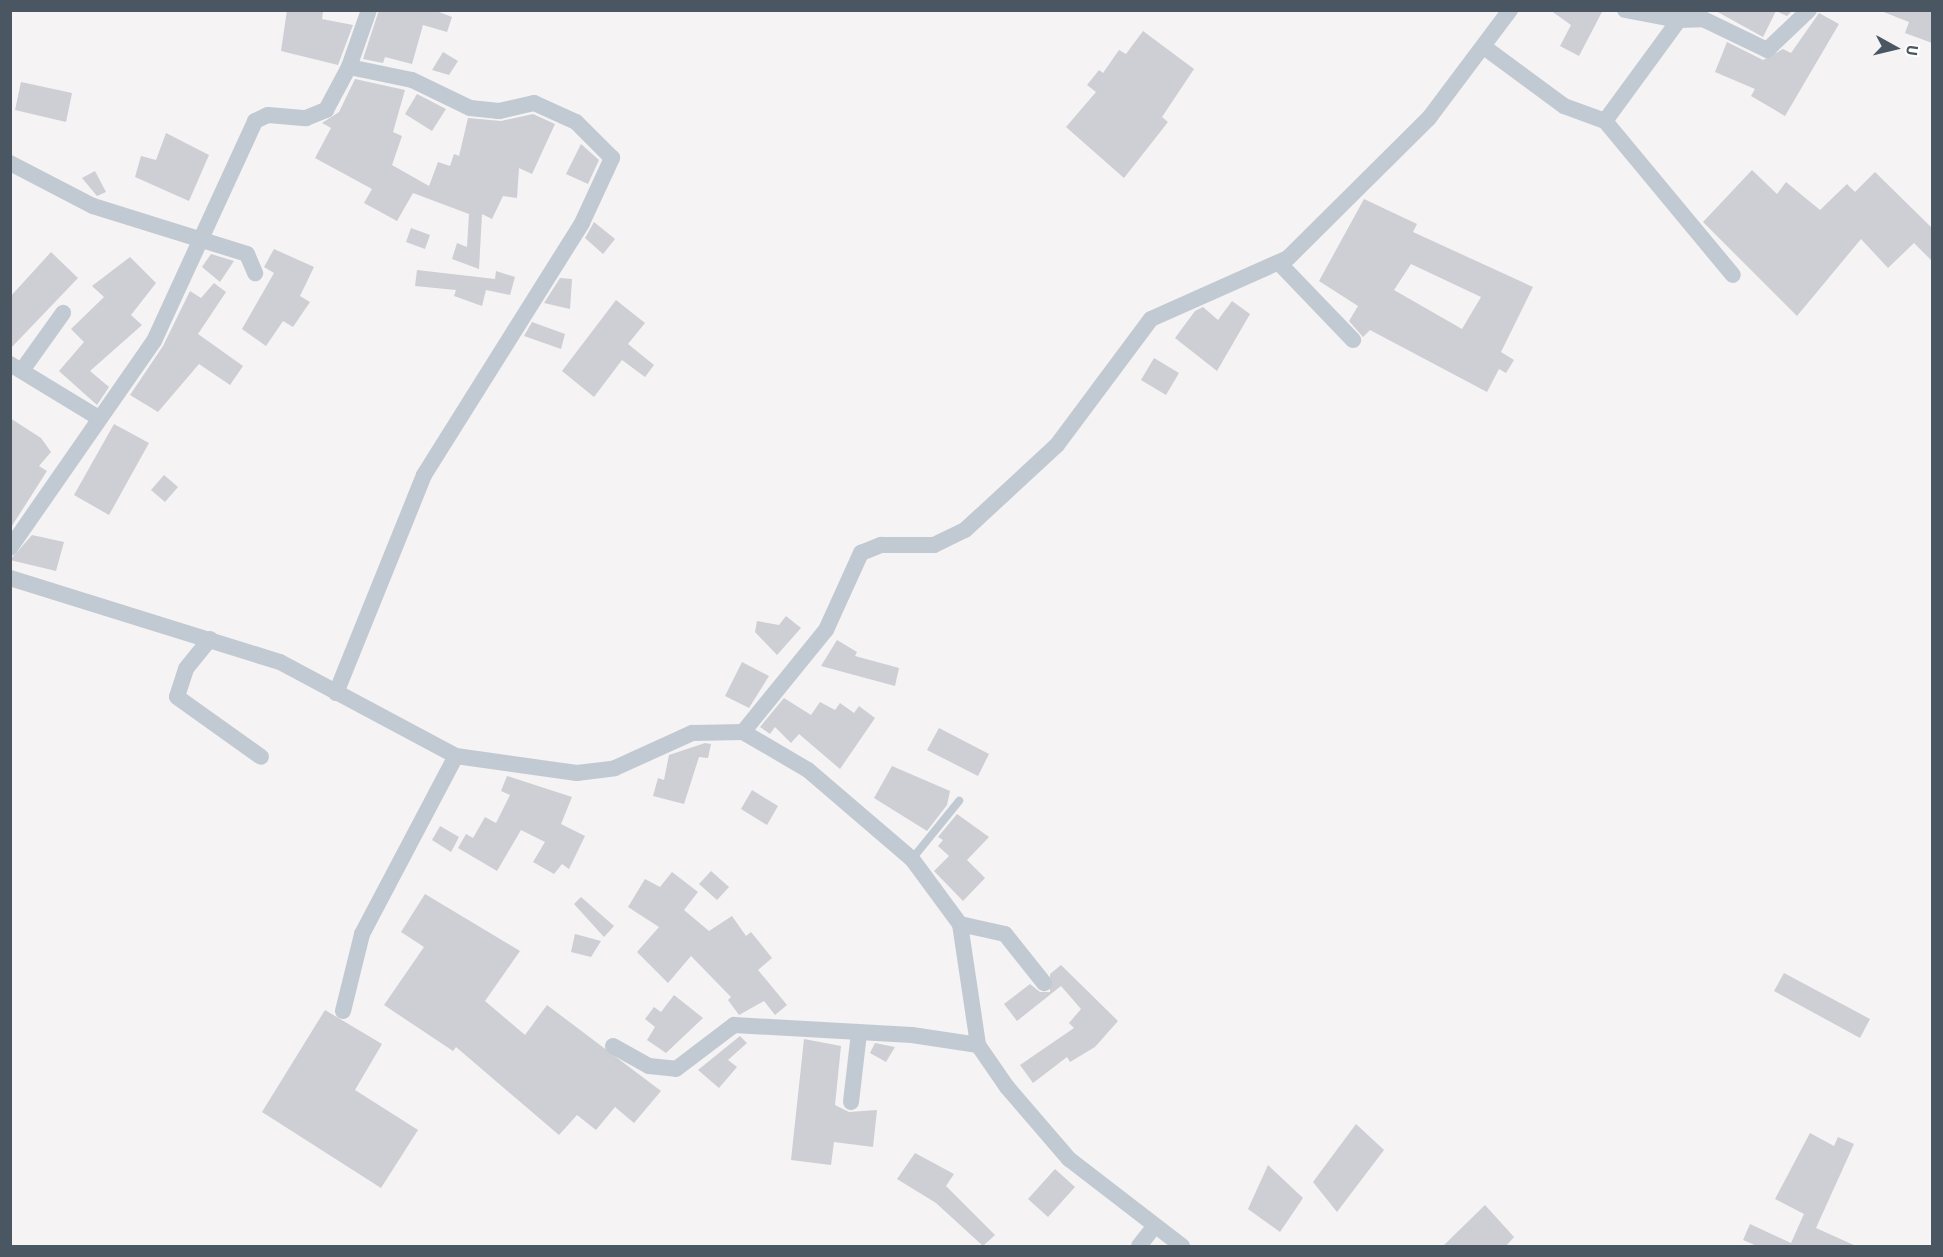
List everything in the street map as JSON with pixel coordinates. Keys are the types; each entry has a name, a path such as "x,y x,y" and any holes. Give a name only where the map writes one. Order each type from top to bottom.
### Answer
{"street":[{"path":"10,548 97,417 153,341 255,121 268,115 318,116 349,68 369,10"},
{"path":"743,732 826,630 861,553 881,545 934,545 965,530 1057,445 1151,319 1279,263 1407,143 1484,47 1510,10"},
{"path":"1624,10 1679,20 1703,19 1767,50 1809,10"},
{"path":"1605,121 1679,20"},
{"path":"1484,47 1564,106 1605,121 1733,275"},
{"path":"336,693 424,475 582,223 612,158 576,122 534,103 499,111 470,108 412,80 349,68"},
{"path":"10,163 93,206 203,236 248,254 255,273"},
{"path":"1279,263 1353,340"},
{"path":"63,313 17,366 97,417"},
{"path":"10,578 280,662 456,756 577,774 615,768 692,733 743,732 816,776 912,859 960,924 978,1045 1053,1142 1154,1227 1182,1246"},
{"path":"210,639 186,669 177,697 261,757"},
{"path":"343,1011 362,934 456,756"},
{"path":"960,924 1005,934 1044,983"},
{"path":"613,1046 649,1066 676,1070 734,1024 978,1045"},
{"path":"852,1102 859,1033"},
{"path":"1139,1246 1154,1227"}],"lane":[{"path":"912,859 959,801"}],"building":[{"path":"287,10 323,12 322,19 353,25 338,65 281,51"},
{"path":"379,10 434,10 452,17 447,32 423,25 412,64 385,57 383,63 363,59"},
{"path":"1550,10 1603,10 1579,56 1560,46 1571,25"},
{"path":"1714,10 1793,10 1787,16 1776,11 1763,37"},
{"path":"1932,10 1932,43 1905,33 1909,22 1881,11"},
{"path":"1819,13 1839,24 1785,116 1751,96 1755,89 1715,72 1727,42 1763,60 1783,49 1791,53"},
{"path":"1143,31 1194,69 1162,117 1168,122 1124,178 1066,127 1096,92 1087,85 1099,70 1103,73 1119,50 1126,54"},
{"path":"443,52 458,61 449,75 432,70"},
{"path":"355,79 405,90 393,132 402,136 392,165 429,186 438,162 450,166 454,154 459,156 468,118 501,121 533,114 555,124 532,174 519,168 517,198 503,196 492,219 482,214 479,269 452,259 457,243 467,247 469,214 413,193 397,221 364,203 372,189 315,158 331,128 322,123 339,112"},
{"path":"21,82 72,93 66,122 15,110"},
{"path":"417,94 446,109 432,131 405,114"},
{"path":"166,133 209,155 189,201 135,177 141,156 156,160"},
{"path":"581,144 599,160 588,184 566,174"},
{"path":"1752,170 1777,194 1786,182 1820,210 1847,184 1855,192 1875,172 1932,228 1932,261 1914,243 1888,268 1861,239 1797,316 1703,222"},
{"path":"95,171 106,192 97,196 82,178"},
{"path":"1364,199 1417,224 1413,232 1533,287 1501,352 1514,360 1506,373 1499,369 1487,392 1370,330 1363,337 1349,321 1358,306 1319,281","holes":["1411,264 1481,297 1462,329 1394,290"]},
{"path":"594,222 615,239 603,254 585,238"},
{"path":"411,228 430,235 425,249 406,242"},
{"path":"274,249 314,267 300,296 310,302 293,327 283,321 266,346 242,329 274,273 264,267"},
{"path":"51,252 78,278 10,349 10,297"},
{"path":"211,254 234,261 220,282 202,267"},
{"path":"130,257 156,283 131,315 142,325 90,371 109,387 97,405 59,371 84,342 71,329 104,297 92,286"},
{"path":"417,270 495,279 496,271 515,277 510,295 486,290 482,306 454,296 456,290 415,286"},
{"path":"560,278 572,279 570,309 544,303"},
{"path":"214,283 226,292 198,334 243,366 230,385 199,364 158,412 130,395 163,346 190,291 201,298"},
{"path":"616,300 645,323 628,344 654,365 645,377 622,360 594,397 562,371"},
{"path":"1232,301 1250,314 1217,371 1175,338 1195,311 1203,307 1218,320"},
{"path":"532,322 565,334 561,349 524,336"},
{"path":"1154,358 1179,373 1166,395 1141,380"},
{"path":"10,418 41,438 51,452 39,466 47,471 10,529"},
{"path":"114,424 149,443 109,515 74,495"},
{"path":"164,475 178,487 165,502 151,490"},
{"path":"32,535 64,542 56,571 10,560"},
{"path":"786,616 801,628 777,655 755,632 757,621 779,625"},
{"path":"837,640 857,652 855,656 899,668 895,686 821,666"},
{"path":"742,662 769,676 749,708 725,696"},
{"path":"784,698 811,715 820,702 835,710 840,703 854,713 859,706 875,718 840,769 799,734 791,743 775,727 770,734 760,727"},
{"path":"939,728 989,754 978,776 927,750"},
{"path":"705,743 711,744 708,758 699,757 684,804 653,796 658,778 664,780 669,755"},
{"path":"892,766 950,791 947,805 927,831 874,798"},
{"path":"507,776 572,797 561,824 585,836 569,869 562,864 554,874 533,862 545,842 521,830 497,871 458,848 466,834 473,838 485,817 496,823 510,795 501,791"},
{"path":"752,790 778,806 767,825 741,809"},
{"path":"957,814 989,837 967,860 985,878 963,901 934,871 949,856 938,846 943,840 938,837"},
{"path":"440,826 459,837 451,852 432,840"},
{"path":"711,871 729,887 717,900 699,884"},
{"path":"672,872 698,892 684,910 709,931 732,916 746,936 751,932 772,958 758,970 787,1005 775,1015 764,1001 739,1015 728,1000 731,997 691,956 668,983 637,952 659,927 628,907 645,879 660,887"},
{"path":"425,894 520,951 485,1001 525,1035 547,1005 661,1091 634,1123 615,1107 596,1130 577,1115 559,1135 456,1047 453,1051 384,1005 424,947 401,932"},
{"path":"581,897 614,926 604,937 574,904"},
{"path":"575,934 601,941 591,957 571,952"},
{"path":"1061,965 1118,1021 1095,1047 1070,1062 1067,1057 1033,1083 1020,1065 1074,1028 1069,1023 1081,1009 1061,986 1017,1021 1004,1004 1030,984 1040,992 1050,992 1050,974"},
{"path":"1784,973 1870,1019 1860,1038 1774,991"},
{"path":"674,995 703,1018 666,1053 647,1040 655,1027 645,1019 654,1007 661,1012"},
{"path":"325,1010 382,1044 355,1090 418,1130 381,1188 262,1112"},
{"path":"740,1036 747,1043 728,1060 737,1067 719,1088 698,1070"},
{"path":"804,1039 841,1046 835,1105 849,1112 877,1110 873,1147 834,1142 831,1165 791,1160"},
{"path":"875,1043 895,1047 886,1062 870,1053"},
{"path":"1356,1124 1384,1150 1337,1212 1313,1182"},
{"path":"1810,1133 1834,1146 1838,1137 1854,1144 1816,1228 1856,1246 1757,1246 1743,1240 1750,1224 1791,1243 1804,1214 1775,1199"},
{"path":"915,1153 954,1174 946,1186 995,1235 983,1246 936,1203 897,1179"},
{"path":"1268,1165 1303,1198 1280,1232 1248,1209"},
{"path":"1055,1169 1075,1187 1048,1217 1028,1199"},
{"path":"1485,1205 1514,1237 1506,1246 1443,1246"}]}
